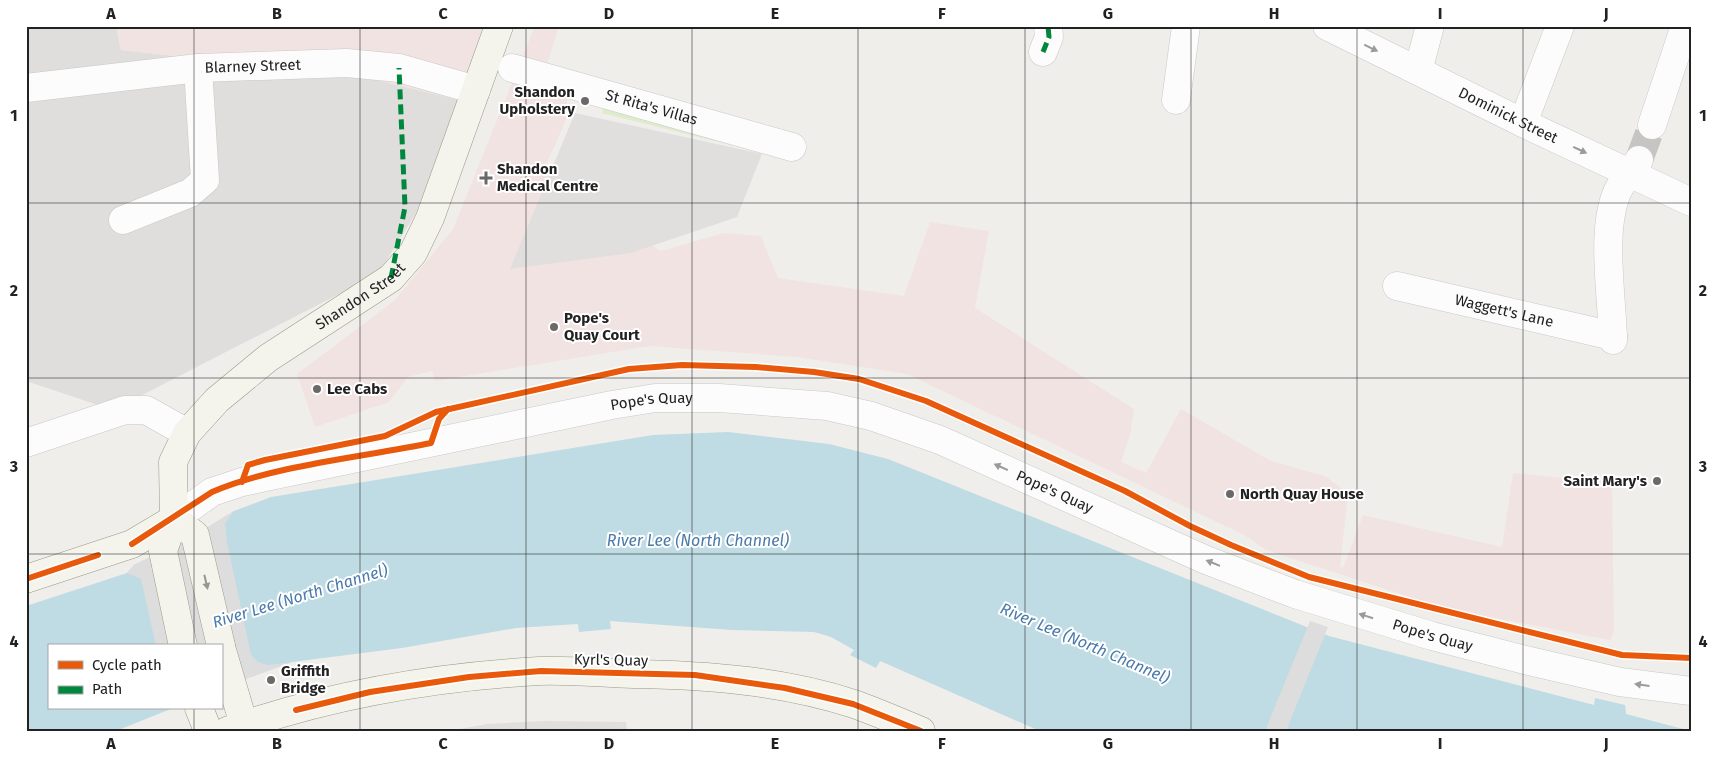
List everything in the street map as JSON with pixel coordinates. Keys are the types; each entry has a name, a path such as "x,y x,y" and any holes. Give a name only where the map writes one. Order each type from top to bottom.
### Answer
{"main road":[{"name":"Shandon Street","path":"174,519 173,462 187,433 217,400 268,358 391,278 414,253 430,218 499,26"},
{"path":"174,519 195,535 221,644"},
{"path":"174,519 163,551 183,644"},
{"path":"26,579 132,544 174,519"},
{"path":"222,649 232,684 236,728"},
{"name":"Kyrl's Quay","path":"236,728 370,692 469,677 541,671 695,675 750,682 853,704 908,728"},
{"path":"200,710 208,731"}],"street":[{"path":"1176,100 1186,26"},
{"name":"Dominick Street","path":"1327,26 1523,123 1636,167 1690,199"},
{"path":"1418,71 1430,26"},
{"path":"1523,123 1560,26"},
{"path":"1652,125 1685,26"},
{"name":"Blarney Street","path":"26,88 198,68 356,64 399,68 476,90"},
{"path":"124,220 190,193 205,180 198,68"},
{"name":"St Rita's Villas","path":"512,68 792,147"},
{"name":"Waggett's Lane","path":"1396,286 1612,338 1608,219 1619,186 1636,167"},
{"name":"Pope's Quay","path":"174,519 212,492 226,486 285,471 655,398 719,398 827,406 871,416 940,440 1206,560 1295,594 1432,636 1525,660 1620,682 1691,691"},
{"path":"26,443 125,410 146,410 187,433"}],"shaded area":[{"path":"26,26 116,26 121,50 360,76 459,100 416,213 378,274 113,410 26,381"},
{"path":"116,26 484,26 459,100 360,76 121,50"},
{"path":"535,26 559,26 546,68 569,75 566,120 545,167 586,205 661,251 724,233 761,236 778,278 904,296 930,222 989,231 975,308 1134,409 1130,435 1121,462 1146,473 1181,409 1271,461 1325,476 1348,493 1340,567 1343,568 1363,515 1502,547 1513,473 1612,483 1614,631 1610,640 1443,608 1266,550 1244,535 907,374 797,357 650,346 435,381 432,371 408,377 389,402 315,427 297,374 395,300 453,229"},
{"path":"575,113 762,154 737,217 631,253 510,269"},
{"path":"542,721 626,722 627,731 449,731 487,724"}],"green space":[{"path":"606,98 792,147 795,161 602,113"}],"water":[{"name":"River Lee (North Channel)","path":"728,432 829,444 888,459 1329,636 1594,705 1595,698 1625,705 1626,714 1691,731 1040,731 880,661 876,668 850,655 854,650 831,637 814,632 732,630 610,621 611,629 579,632 578,624 516,628 402,648 292,662 222,688 222,644 48,644 48,710 168,710 116,731 26,731 26,606 127,573 134,565 195,535 234,511 271,497 653,435"}],"pier":[{"name":"Griffith Bridge","path":"234,511 225,523 227,542 251,655 258,662 268,665 292,662 222,688 222,644 156,644 141,579 127,573 134,565 195,535"},
{"path":"1310,621 1328,627 1286,731 1265,731"}],"tunnel":[{"path":"1639,160 1652,125"}],"marked path":[{"path":"1043,52 1049,37 1048,26"},
{"path":"391,278 405,207 399,68"}],"cycle path":[{"path":"242,482 248,465 265,460 385,436 436,412 629,369 682,365 756,367 814,372 859,379 926,401 1125,491 1190,526 1231,545 1309,577 1622,655 1691,658"},
{"path":"132,544 212,492 237,483 291,468 431,443 439,419 448,409"},
{"path":"26,579 98,555"},
{"path":"296,710 370,692 469,677 541,671 695,675 785,688 853,704 921,731"}],"place":[{"name":"Shandon Upholstery","path":"585,101"},
{"name":"Shandon Medical Centre","path":"486,178"},
{"name":"Pope's Quay Court","path":"554,327"},
{"name":"Lee Cabs","path":"317,389"},
{"name":"Saint Mary's","path":"1657,481"},
{"name":"North Quay House","path":"1230,494"},
{"name":"Griffith Bridge","path":"271,680"}]}
